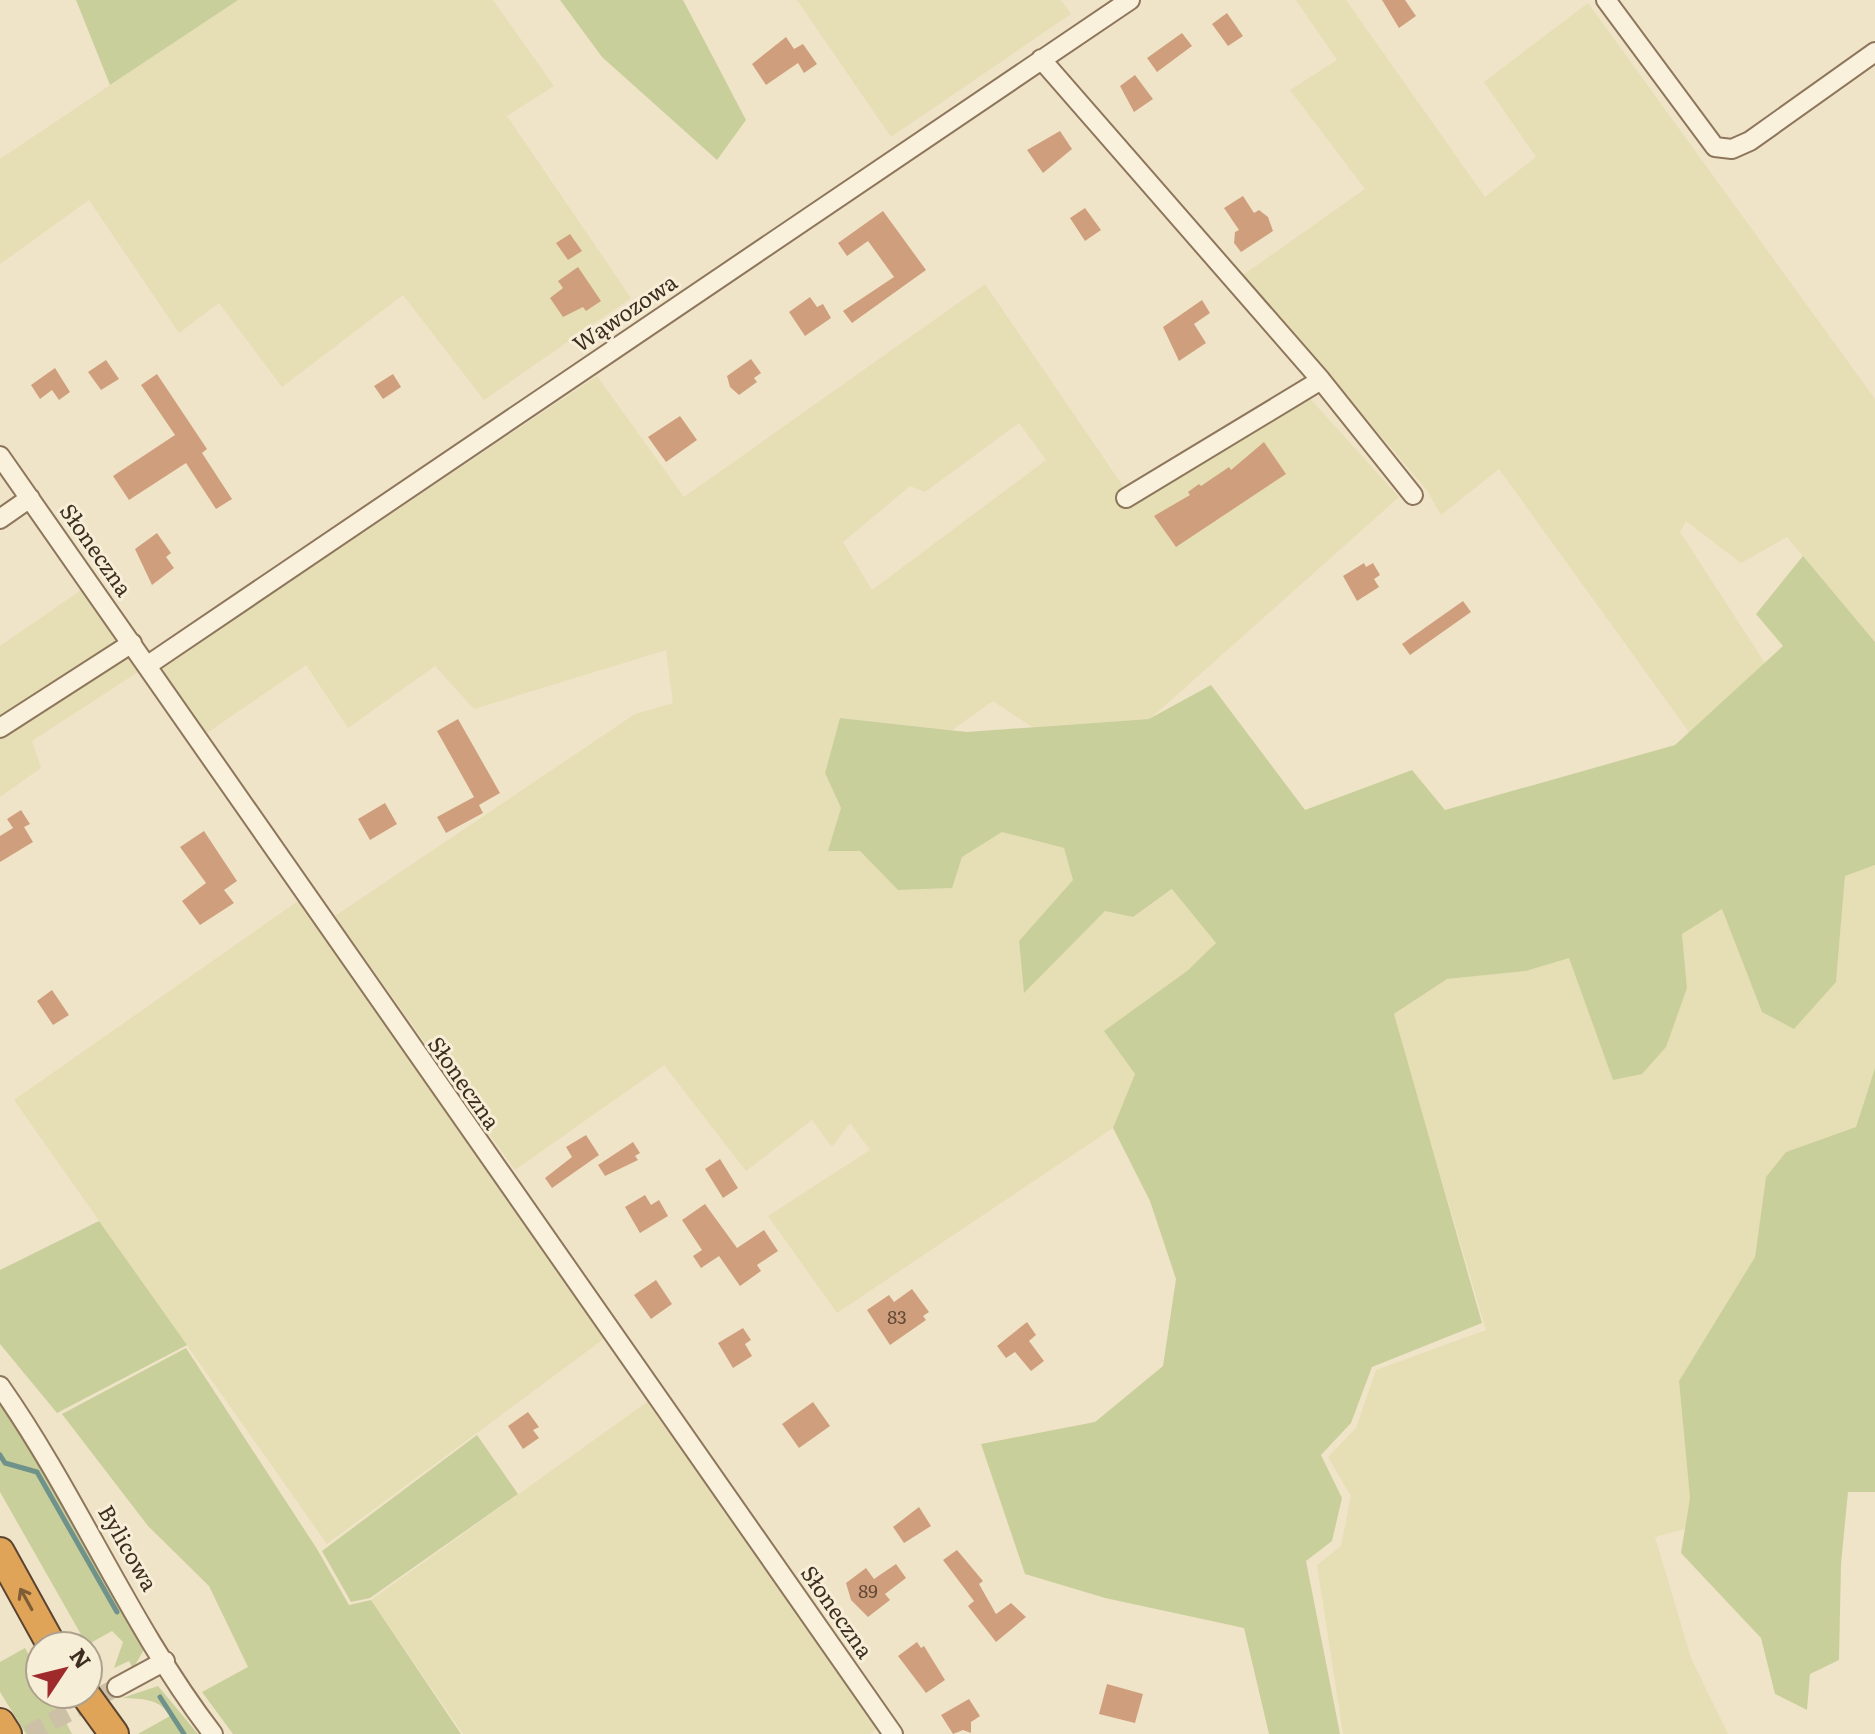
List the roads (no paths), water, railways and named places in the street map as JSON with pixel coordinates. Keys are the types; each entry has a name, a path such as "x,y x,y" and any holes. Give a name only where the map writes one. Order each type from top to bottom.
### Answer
{"highway":[{"path":"0,1552 43,1630"},
{"path":"84,1710 95,1734"},
{"path":"97,1710 114,1734"},
{"path":"0,1723 7,1734"}],"street":[{"name":"Wąwozowa","path":"148,665 1130,0"},
{"path":"1606,0 1715,147 1732,149 1750,141 1875,52"},
{"path":"1041,59 1321,380 1413,495"},
{"path":"1126,498 1321,380"},
{"name":"Słoneczna","path":"0,456 148,665 425,1069 893,1734"},
{"path":"0,519 30,498"},
{"path":"0,728 132,643"},
{"name":"Bylicowa","path":"0,1386 48,1458 165,1661 213,1734"},
{"path":"117,1687 165,1661"}],"waterway":[{"path":"0,1455 5,1463 37,1472 117,1612"},
{"path":"160,1697 184,1734"}],"tunnel":[{"path":"28,1734 117,1687"}]}
